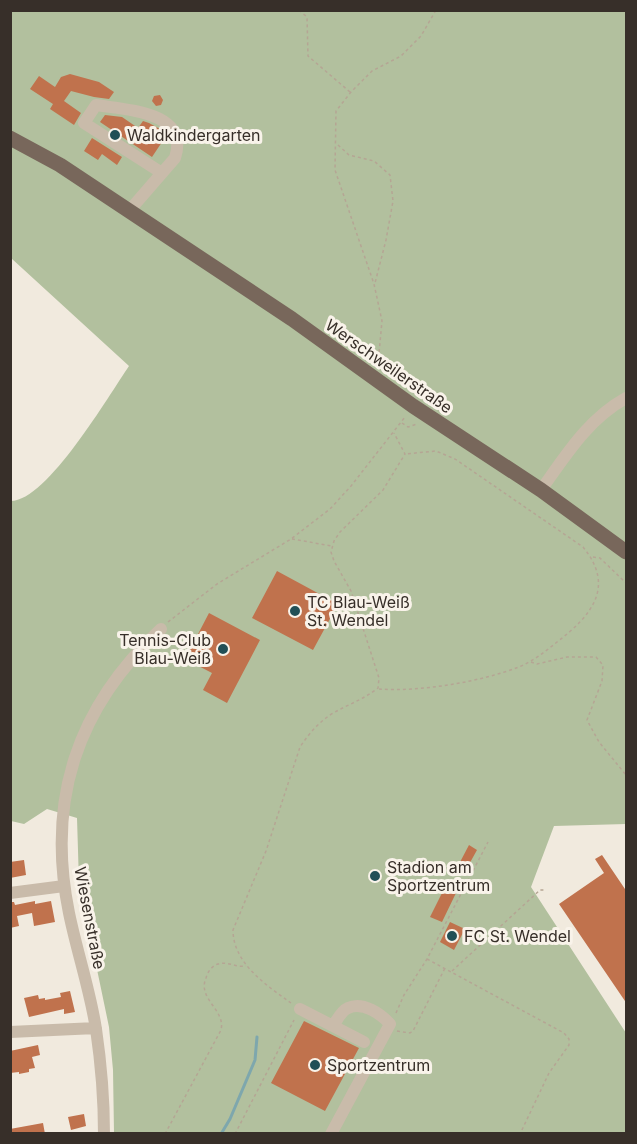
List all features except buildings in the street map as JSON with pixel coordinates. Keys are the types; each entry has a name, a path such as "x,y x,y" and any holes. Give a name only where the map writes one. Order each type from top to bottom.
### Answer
{"main road":[{"name":"Werschweilerstraße","path":"10,138 60,165 292,319 413,406 540,490 627,552"}],"street":[{"path":"129,211 175,158 178,147 172,129 164,121 143,112 96,105 84,123 162,172"},
{"path":"540,490 598,416 627,398"},
{"name":"Wiesenstraße","path":"104,1134 96,1028 64,886 61,825 64,799 82,739 94,711 110,685 140,648 161,629"},
{"path":"10,893 64,886"},
{"path":"331,1134 390,1024 379,1014 358,1006 342,1012 333,1026"},
{"path":"300,1009 364,1042"},
{"path":"10,1032 96,1028"}],"path":[{"path":"299,10 307,17 308,56 351,92"},
{"path":"377,380 382,321 375,284 335,170 336,111 372,71 401,56 421,36 436,10"},
{"path":"336,143 349,155 374,161 390,175 393,201 375,284"},
{"path":"161,629 217,584 291,539 330,509 394,433 413,406"},
{"path":"394,433 405,454"},
{"path":"378,688 399,690 431,688 507,671 531,662 590,613 595,602 598,584 592,557 583,547 455,459 436,451 405,454"},
{"path":"287,1000 247,966 236,947 233,930 266,851 300,747 310,733 330,715 369,696 378,688 379,678 351,591 334,561 332,546 340,532 383,490 405,454"},
{"path":"291,539 332,546"},
{"path":"592,557 600,558 627,583"},
{"path":"531,662 537,664 567,657 596,657 603,665 602,681 587,720 599,742 627,775"},
{"path":"445,968 412,1031 401,1033 395,1030 390,1024 404,995 427,959 488,842"},
{"path":"452,971 540,890 546,890"},
{"path":"427,959 564,1033 569,1039 569,1045 549,1072 520,1134"},
{"path":"165,1134 221,1030 222,1024 219,1017 204,993 204,983 208,972 215,965 223,963 247,966"},
{"path":"235,1134 300,1009"}],"green space":[{"path":"11,11 626,11 626,824 554,826 531,887 626,1033 626,1133 114,1133 113,1070 109,1027 79,883 77,818 47,809 24,824 11,821 10,501 25,497 41,485 58,467 76,445 129,366 11,258"}],"waterway":[{"path":"221,1134 230,1119 255,1060 257,1037"}],"place":[{"name":"Waldkindergarten","path":"115,135"},
{"name":"TC Blau-Weiß St. Wendel","path":"295,611"},
{"name":"Tennis-Club Blau-Weiß","path":"223,649"},
{"name":"Stadion am Sportzentrum","path":"375,876"},
{"name":"FC St. Wendel","path":"452,936"},
{"name":"Sportzentrum","path":"315,1065"}]}
